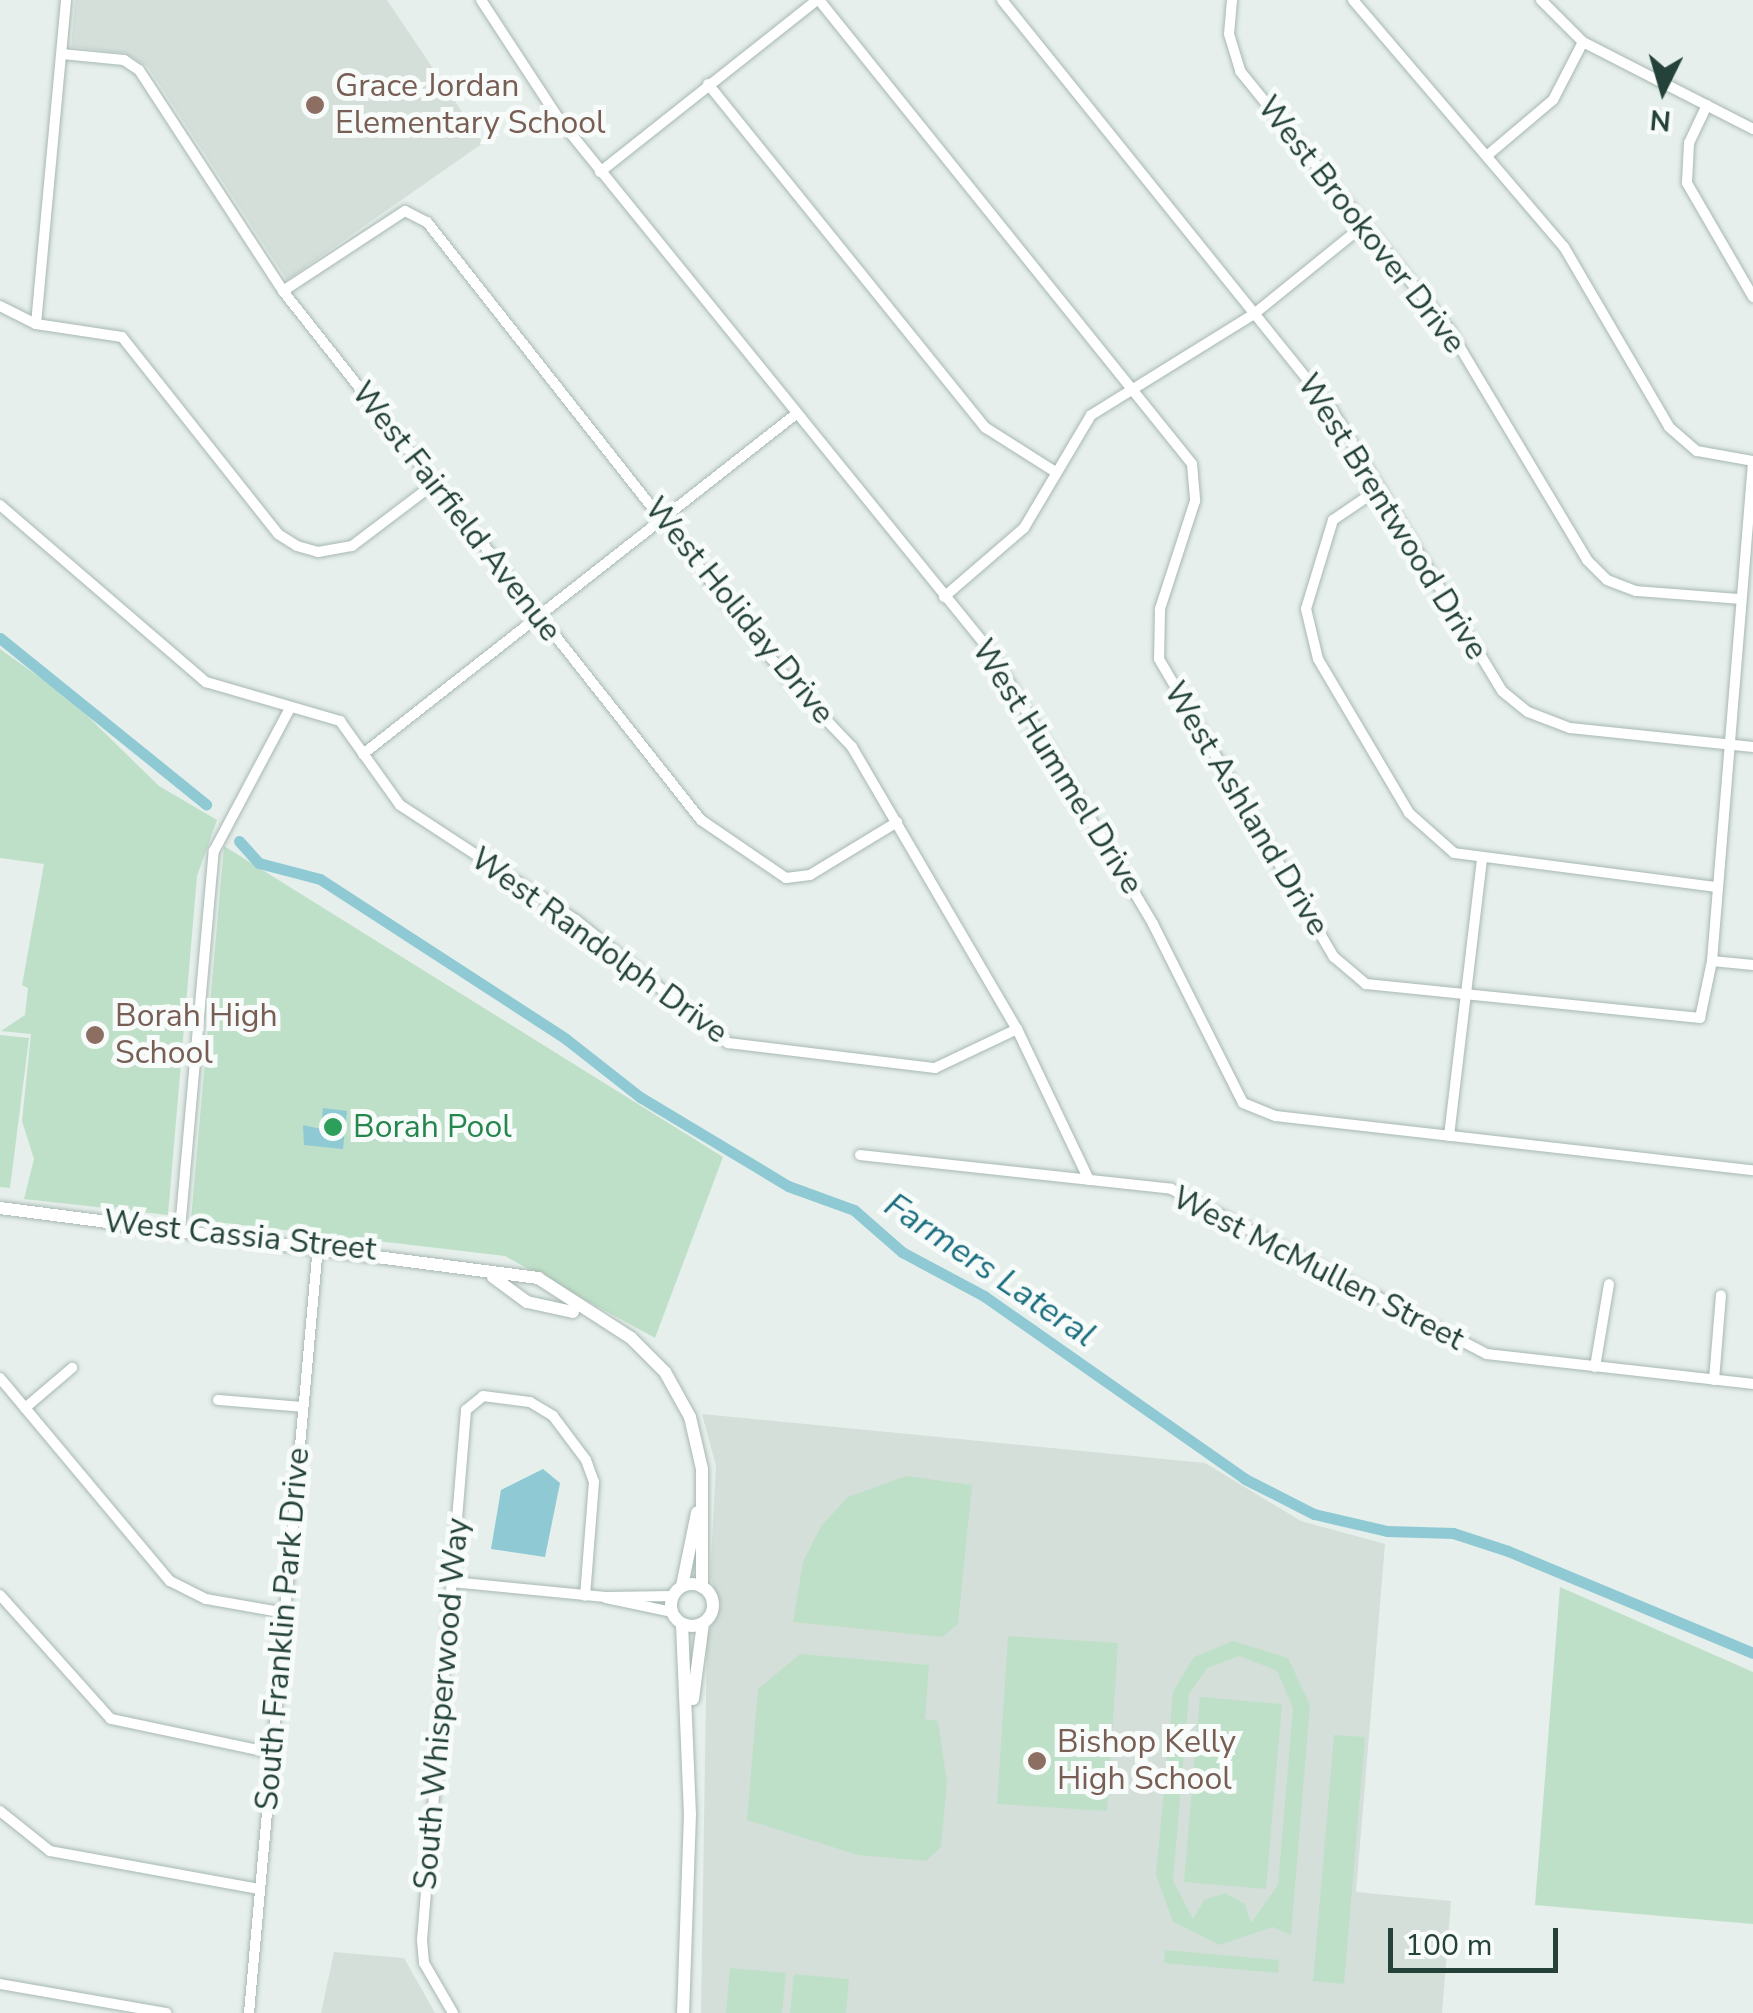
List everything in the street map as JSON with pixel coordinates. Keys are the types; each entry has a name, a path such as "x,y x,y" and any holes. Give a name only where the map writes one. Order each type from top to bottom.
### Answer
{"street":[{"path":"36,324 66,0"},
{"name":"West Hummel Drive","path":"481,0 600,172 991,652 1132,890 1244,1103 1276,1116 1753,1170"},
{"path":"600,172 818,0"},
{"name":"West Ashland Drive","path":"818,0 1130,385 1196,476 1156,637 1167,680 1342,967 1381,989 1700,1018 1712,961"},
{"name":"West Brentwood Drive","path":"1002,0 1332,410 1492,676 1528,712 1570,728 1753,747"},
{"name":"West Brookover Drive","path":"1232,0 1229,34 1240,70 1449,329 1596,571 1636,590 1740,599"},
{"path":"1354,0 1564,247 1669,427 1697,451 1753,462 1712,961 1753,964"},
{"path":"1541,0 1583,42 1753,129"},
{"path":"1488,154 1553,100 1583,42"},
{"name":"West Fairfield Avenue","path":"62,54 124,60 139,70 284,291 690,808 760,868 786,878 810,874 897,822"},
{"path":"708,84 986,428 1054,471"},
{"path":"1706,106 1689,142 1687,184 1753,297"},
{"name":"West Holiday Drive","path":"284,291 396,216 419,213 662,519 852,747 1017,1030 1089,1180"},
{"path":"944,597 1024,528 1081,425 1130,385 1254,314 1365,224"},
{"path":"0,306 36,324 122,336 278,534 297,546 318,552 352,546 434,484"},
{"path":"362,754 796,414"},
{"path":"1380,488 1326,532 1309,589 1312,643 1408,813 1454,853 1716,887"},
{"name":"West Randolph Drive","path":"0,505 206,682 340,721 400,805 576,920 728,1043 935,1068 1017,1030"},
{"path":"180,1230 214,851 290,708"},
{"path":"1450,1136 1482,859"},
{"name":"West McMullen Street","path":"860,1156 1089,1180 1190,1197 1488,1354 1753,1384"},
{"name":"West Cassia Street","path":"0,1208 318,1246 538,1278 648,1353 678,1395 698,1442 701,1501"},
{"name":"South Franklin Park Drive","path":"249,2013 318,1246"},
{"path":"478,1268 526,1302 600,1320"},
{"path":"1595,1367 1609,1284"},
{"path":"1714,1380 1721,1295"},
{"path":"25,1408 72,1368"},
{"path":"0,1378 170,1581 206,1599 285,1614"},
{"name":"South Whisperwood Way","path":"453,2013 424,1962 422,1940 466,1410 483,1396 542,1409 571,1432 586,1460 594,1482 585,1596"},
{"path":"218,1400 303,1407"},
{"path":"688,1716 703,1623 713,1605 702,1587 701,1501"},
{"path":"672,1612 701,1501"},
{"path":"452,1582 604,1597 702,1587"},
{"path":"0,1595 111,1719 272,1752"},
{"path":"604,1597 672,1612 682,1624 688,1716 682,2013"},
{"path":"682,1624 703,1623"},
{"path":"0,1811 50,1851 260,1889"},
{"path":"0,1984 166,2013"}],"shaded area":[{"name":"Grace Jordan Elementary School","path":"75,0 387,0 483,143 287,280 148,67 125,53 71,47"},
{"name":"Bishop Kelly High School","path":"702,1414 1205,1463 1301,1521 1385,1544 1356,1892 1451,1901 1442,2013 701,2013 707,1635 721,1605 710,1578 716,1466"},
{"path":"334,1952 404,1958 435,2013 321,2013"}],"green space":[{"name":"Borah High School","path":"0,649 70,699 159,786 217,820 197,876 168,1215 24,1199 34,1159 22,1121 31,1034 1,1031 25,1015 28,988 22,985 44,864 0,858"},
{"path":"224,846 723,1157 655,1338 505,1256 191,1219"},
{"path":"0,1035 29,1038 10,1188 0,1187"},
{"path":"906,1476 972,1485 958,1624 942,1637 793,1622 803,1562 821,1526 848,1497"},
{"path":"1560,1587 1753,1672 1753,1924 1535,1905"},
{"path":"1008,1636 1118,1643 1107,1811 997,1804"},
{"path":"1233,1641 1288,1658 1310,1705 1291,1935 1273,1927 1220,1945 1173,1922 1156,1875 1173,1692 1194,1657","holes":["1240,1656 1277,1671 1293,1708 1278,1885 1251,1923 1245,1904 1225,1893 1204,1900 1193,1919 1173,1881 1189,1694 1207,1668"]},
{"path":"800,1654 929,1665 925,1719 938,1721 947,1782 941,1847 926,1861 858,1855 747,1820 758,1689"},
{"path":"1200,1697 1282,1704 1266,1889 1184,1882"},
{"path":"1334,1735 1365,1737 1344,1984 1313,1981"},
{"path":"1165,1950 1279,1960 1278,1973 1164,1963"},
{"path":"730,1968 786,1973 782,2013 726,2013"},
{"path":"794,1974 849,1979 846,2013 790,2013"}],"water":[{"name":"Borah Pool","path":"323,1108 347,1111 343,1149 304,1145 303,1125 321,1129"},
{"path":"543,1469 560,1483 545,1557 491,1549 501,1490"}],"waterway":[{"name":"Farmers Lateral","path":"0,638 206,804"},
{"name":"Farmers Lateral","path":"239,841 259,863 320,879 566,1039 640,1097 788,1186 854,1210 902,1252 984,1296 1245,1479 1314,1514 1387,1531 1453,1533 1508,1551 1753,1653"}],"place":[{"name":"Grace Jordan Elementary School","path":"315,105"},
{"name":"Borah High School","path":"95,1035"},
{"name":"Borah Pool","path":"333,1127"},
{"name":"Bishop Kelly High School","path":"1037,1761"}]}
